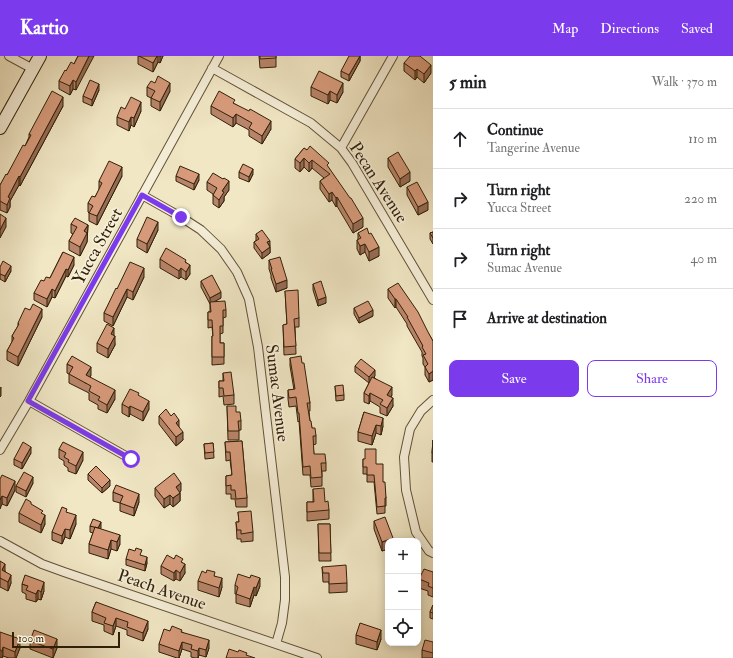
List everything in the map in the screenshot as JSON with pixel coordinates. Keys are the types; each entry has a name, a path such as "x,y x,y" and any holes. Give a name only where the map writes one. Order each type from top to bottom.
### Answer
{"main road":[{"path":"0,128 40,56"}],"street":[{"path":"9,56 33,69"},
{"name":"Yucca Street","path":"0,450 219,56"},
{"path":"341,148 393,56"},
{"name":"Pecan Avenue","path":"212,68 311,123 341,148 352,163 433,300"},
{"name":"Sumac Avenue","path":"142,195 201,230 221,249 238,272 249,299 258,348 285,577 285,600 282,623 276,644"},
{"path":"433,400 421,411 410,429 404,457 406,490 416,532 433,553"},
{"path":"28,401 131,459"},
{"name":"Peach Avenue","path":"0,541 42,564 318,658"}],"building":[{"path":"78,56 89,56 76,82 73,80 70,86 59,81 71,62 74,64"},
{"path":"139,56 157,56 153,63"},
{"path":"260,56 276,56 276,58 260,59"},
{"path":"349,56 360,56 349,75 341,71"},
{"path":"410,56 420,56 431,65 424,74 417,69 415,71 404,63"},
{"path":"319,71 343,83 337,95 330,91 328,95 311,87"},
{"path":"158,76 170,83 160,102 151,98 155,91 147,87 151,81 155,83"},
{"path":"90,80 99,84 92,100 83,96"},
{"path":"52,91 63,97 8,197 10,198 7,205 0,201 0,185 23,145 25,146 31,135 29,134"},
{"path":"219,91 235,100 233,103 249,111 250,109 271,121 262,136 249,128 252,123 236,114 233,118 211,106"},
{"path":"131,97 141,102 134,118 131,117 129,122 117,117 121,107 125,109"},
{"path":"310,146 329,163 327,165 351,198 363,218 353,224 337,197 336,198 332,192 329,194 320,181 330,174 312,160 309,163 304,158 300,163 295,159 304,148 307,150"},
{"path":"398,152 410,172 400,179 388,158"},
{"path":"109,161 122,167 97,216 89,213 93,206 88,203 92,196 95,197 102,183 99,181"},
{"path":"243,164 253,169 249,177 239,172"},
{"path":"180,166 199,174 194,184 176,176"},
{"path":"213,173 229,181 222,191 224,192 219,200 213,195 217,188 207,182"},
{"path":"417,182 428,202 418,207 407,187"},
{"path":"0,214 6,218 0,230"},
{"path":"147,217 158,222 147,244 137,239"},
{"path":"75,218 88,225 84,231 87,233 80,247 69,241 77,227 71,224"},
{"path":"367,228 369,234 371,233 379,247 369,252 365,244 360,246 357,240 361,238 358,233"},
{"path":"262,230 270,241 267,242 270,247 262,253 254,242 259,239 256,234"},
{"path":"166,248 186,260 185,262 190,265 186,272 181,268 179,271 160,259"},
{"path":"63,252 74,257 55,291 52,289 47,299 34,293 41,280 44,281 46,277 50,278"},
{"path":"280,257 287,280 276,284 269,260"},
{"path":"3,261 11,266 5,276 0,274 0,267"},
{"path":"130,262 144,268 133,292 127,289 113,317 104,313"},
{"path":"212,275 221,292 210,298 201,281"},
{"path":"321,281 326,297 318,300 313,284"},
{"path":"398,283 418,312 433,341 433,371 429,374 425,367 428,364 423,355 426,354 422,347 423,346 408,317 388,289"},
{"path":"298,290 299,318 294,319 296,346 284,347 283,325 287,324 285,291"},
{"path":"225,301 226,310 223,310 223,326 220,326 220,343 224,343 224,357 212,357 212,320 208,320 208,312 211,312 210,302"},
{"path":"368,301 373,310 359,318 354,308"},
{"path":"33,304 42,309 18,357 7,351 14,338 12,336 19,324 18,323 25,308 30,310"},
{"path":"107,324 114,328 111,334 115,336 108,349 97,343"},
{"path":"72,356 91,367 86,375 115,390 107,405 98,400 100,397 89,391 91,386 69,374 73,367 67,364"},
{"path":"301,356 302,363 304,363 310,403 307,403 310,421 312,428 315,428 316,436 313,436 314,454 325,454 326,463 321,463 322,477 311,478 310,466 303,467 299,413 296,397 289,398 288,390 295,389 290,358"},
{"path":"361,359 375,370 369,377 355,366"},
{"path":"231,372 234,395 224,396 223,388 219,388 219,381 224,381 223,373"},
{"path":"372,377 392,387 387,395 393,398 387,408 380,404 383,400 370,393 369,396 364,393"},
{"path":"343,385 344,395 336,396 335,386"},
{"path":"130,389 139,393 138,395 149,401 143,412 130,406 129,408 122,404"},
{"path":"227,406 236,406 236,412 240,412 241,421 238,421 239,431 228,431"},
{"path":"166,409 171,416 174,413 179,420 176,423 183,432 176,437 159,416"},
{"path":"364,412 383,418 381,426 376,425 372,436 358,432"},
{"path":"242,441 247,498 236,499 235,490 231,490 231,485 226,486 226,476 232,475 230,452 226,452 225,442"},
{"path":"23,442 31,447 22,463 14,459"},
{"path":"63,442 83,452 76,466 68,462 69,460 64,457 66,453 59,449"},
{"path":"213,443 214,452 205,453 204,444"},
{"path":"365,449 376,449 376,464 383,464 383,482 385,482 386,498 385,506 377,507 374,475 367,475 367,467 363,467"},
{"path":"96,466 110,480 102,488 88,474"},
{"path":"24,472 33,477 26,491 16,486"},
{"path":"174,473 181,483 176,487 180,493 173,498 170,495 164,499 155,488"},
{"path":"2,475 15,481 7,498 2,496 0,500 0,479"},
{"path":"116,485 139,494 134,508 120,503 123,496 113,492"},
{"path":"324,488 325,502 328,501 329,510 307,512 307,502 314,502 313,489"},
{"path":"26,499 31,502 31,504 43,511 41,513 45,515 41,525 19,513"},
{"path":"62,507 67,509 66,512 76,515 70,530 65,529 62,536 52,532"},
{"path":"251,511 253,532 241,534 241,530 237,530 236,522 239,522 238,512"},
{"path":"385,517 393,538 385,538 385,541 382,542 374,521"},
{"path":"93,519 101,522 98,528 90,526"},
{"path":"318,524 330,524 331,553 319,553"},
{"path":"95,527 120,535 117,542 111,540 108,550 89,544"},
{"path":"136,548 142,550 140,555 147,557 145,565 126,559 129,549 135,551"},
{"path":"167,555 174,559 176,555 183,559 181,562 185,564 180,573 176,570 174,573 161,566"},
{"path":"0,561 5,564 2,570 11,575 8,582 0,578"},
{"path":"346,565 347,583 329,584 329,573 323,573 322,567"},
{"path":"424,569 433,572 433,588 428,586 429,583 421,580 421,575"},
{"path":"207,570 215,572 214,576 222,578 219,588 198,581 202,571 206,573"},
{"path":"238,574 250,578 251,575 260,578 256,588 254,587 250,599 236,594 238,587 235,585"},
{"path":"25,575 44,582 41,592 38,590 36,594 26,590 28,586 22,584"},
{"path":"96,602 148,621 143,633 127,627 128,622 116,618 113,626 104,623 106,618 92,612"},
{"path":"433,605 433,613 430,612"},
{"path":"360,623 381,630 377,642 356,635"},
{"path":"172,626 182,630 181,632 209,640 206,650 199,648 198,651 191,649 192,645 182,642 179,651 159,644 164,629 170,631"},
{"path":"34,630 57,639 53,649 30,641"},
{"path":"0,632 20,639 15,652 3,647 2,651 0,650"},
{"path":"425,640 433,642 433,653 422,650"},
{"path":"229,649 238,652 239,650 247,653 246,655 255,658 226,658"}],"route":[{"path":"131,459 28,401 142,195 181,217"}]}
